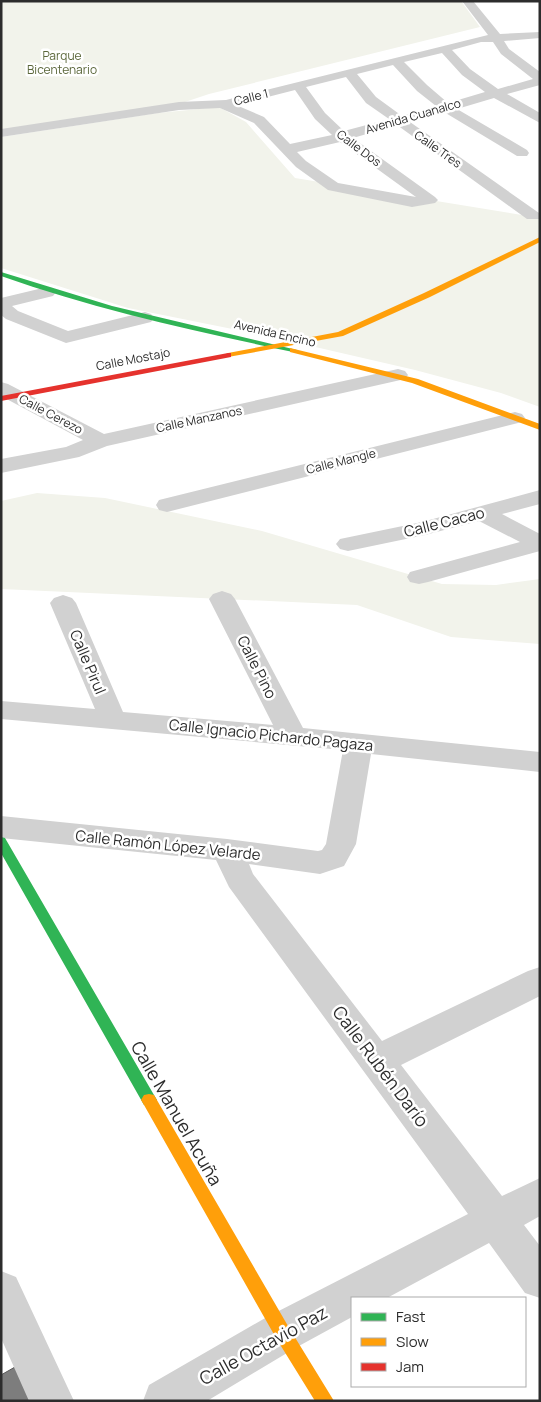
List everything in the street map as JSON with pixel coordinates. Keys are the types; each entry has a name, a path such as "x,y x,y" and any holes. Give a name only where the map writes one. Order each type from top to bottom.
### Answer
{"street":[{"path":"467,1 505,51 540,79"},
{"name":"Calle 1","path":"1,133 179,106 220,104 496,37 540,35"},
{"path":"444,50 466,72 496,93 540,119"},
{"path":"397,62 422,88 445,107 522,153"},
{"name":"Calle Tres","path":"349,74 371,100 398,121 533,216"},
{"name":"Avenida Cuanalco","path":"286,149 308,146 540,79"},
{"name":"Calle Dos","path":"286,149 324,182 336,188 412,202 430,200 342,136 320,116 298,85"},
{"path":"220,104 259,120 286,149"},
{"name":"Calle Mostajo","path":"6,394 270,346 316,340 356,328 434,292 540,239"},
{"name":"Avenida Encino","path":"1,274 48,292 99,307 398,375 540,427"},
{"path":"48,292 4,306 12,315 66,337 145,318"},
{"name":"Calle Manzanos","path":"1,466 71,452 101,441 398,375"},
{"name":"Calle Cerezo","path":"6,394 101,441"},
{"name":"Calle Mangle","path":"167,505 515,418"},
{"name":"Calle Cacao","path":"348,544 425,528 540,497"},
{"path":"482,512 540,544"},
{"path":"419,578 540,544"},
{"name":"Calle Pino","path":"222,599 293,736"},
{"name":"Calle Pirul","path":"63,603 113,720"},
{"name":"Calle Ignacio Pichardo Pagaza","path":"1,710 293,736 540,762"},
{"name":"Calle Ramón López Velarde","path":"1,827 227,850 320,863 334,858 341,844 358,744"},
{"name":"Calle Manuel Acuña","path":"1,841 282,1332 326,1401"},
{"name":"Calle Rubén Darío","path":"227,850 240,879 540,1279"},
{"path":"376,1060 540,980"},
{"name":"Calle Octavio Paz","path":"165,1401 282,1332 540,1196"},
{"path":"1,1291 52,1401"}],"green space":[{"name":"Parque Bicentenario","path":"1,1 461,1 480,27 209,94 173,106 1,131"},
{"path":"219,107 246,122 295,178 528,216 540,212 540,407 501,393 415,370 272,337 128,308 1,268 1,137 158,113"},
{"path":"37,493 105,498 262,531 442,584 496,585 540,579 540,644 451,637 357,605 1,589 1,501"}],"building":[{"path":"15,1367 26,1388 48,1388 53,1401 1,1401 1,1375"}],"traffic: fast":[{"path":"1,274 109,308 293,350"},
{"path":"1,841 149,1100"}],"traffic: slow":[{"path":"228,355 340,334 427,295 540,239"},
{"path":"293,350 415,381 540,427"},
{"path":"149,1100 282,1332 325,1401"}],"traffic: jam":[{"path":"1,399 228,355"}]}
